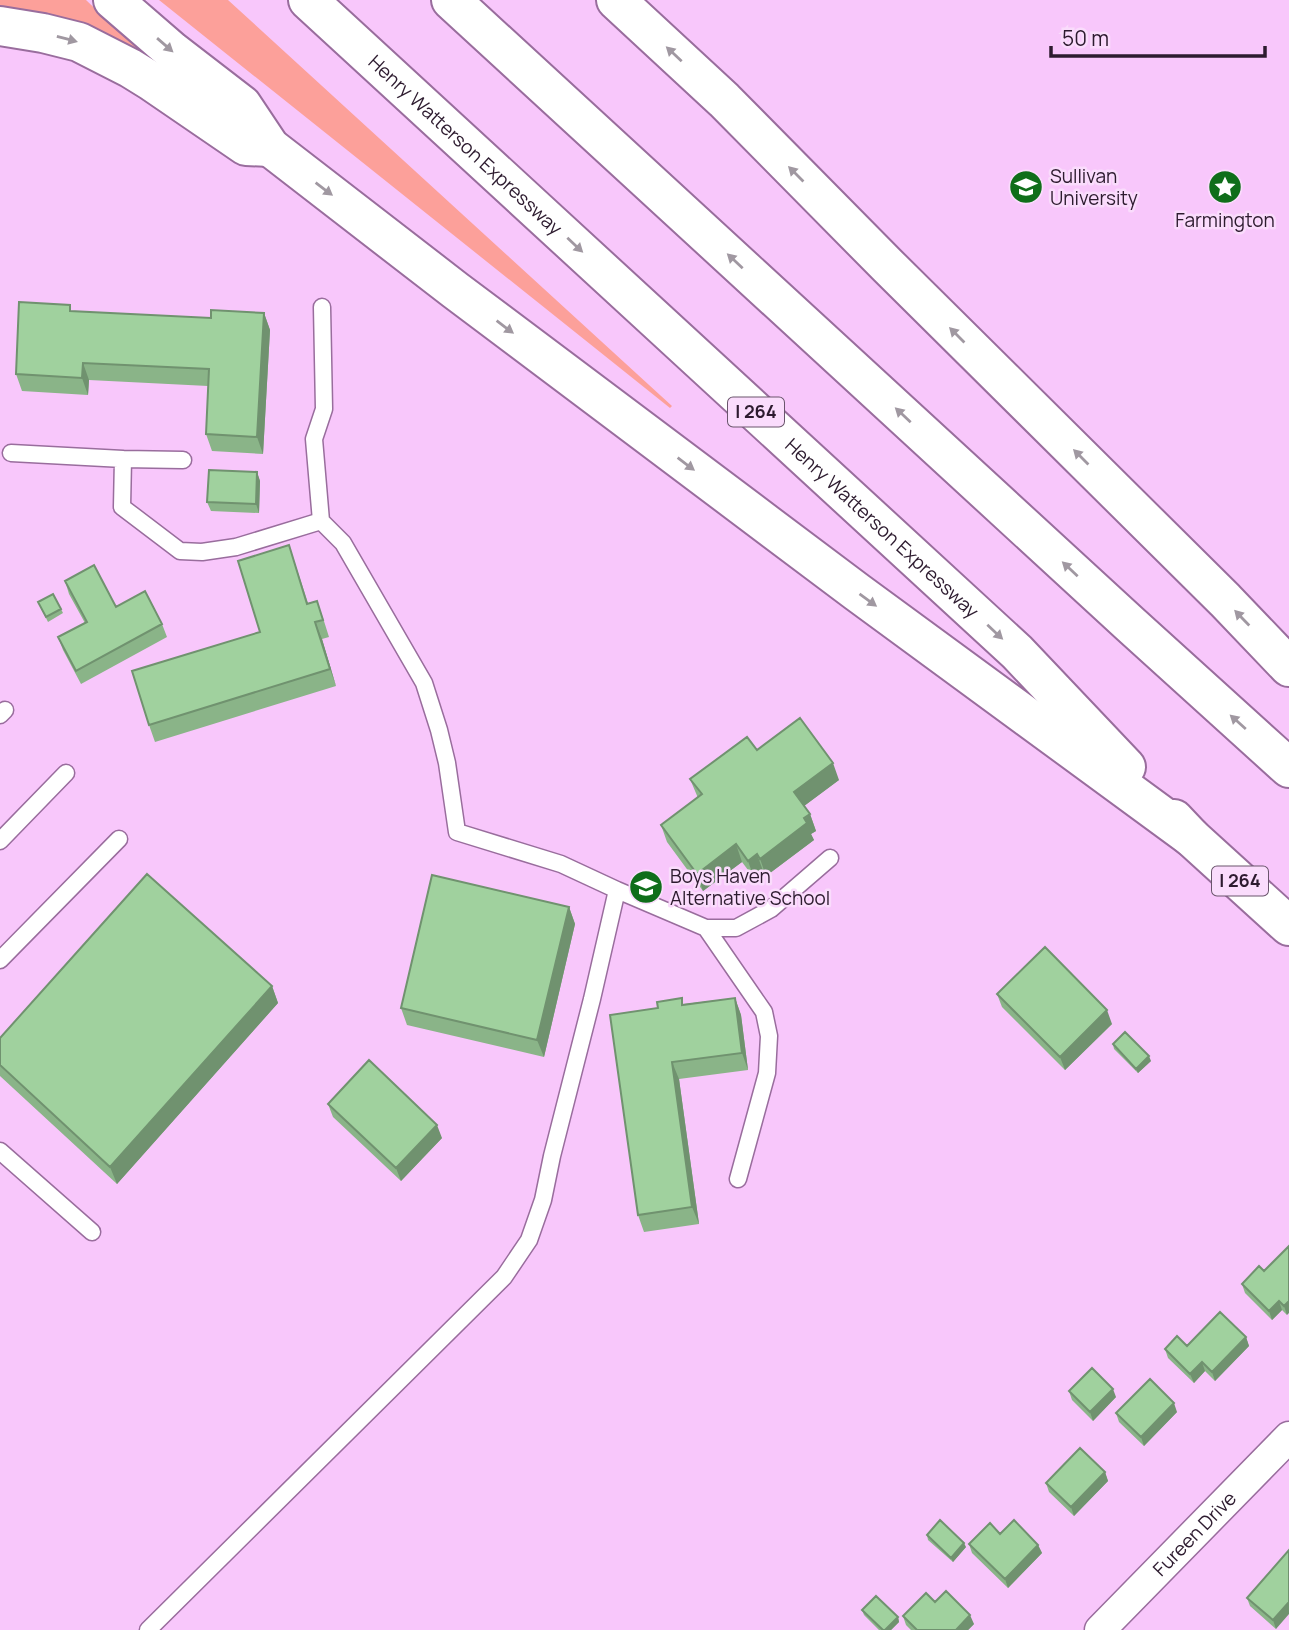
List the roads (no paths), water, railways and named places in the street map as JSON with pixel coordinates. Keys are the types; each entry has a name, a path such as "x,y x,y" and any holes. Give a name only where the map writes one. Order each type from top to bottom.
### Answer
{"highway":[{"path":"114,0 172,51 242,105 270,147 455,290 857,592 1191,837"},
{"name":"Henry Watterson Expressway","path":"309,0 1017,652 1191,837 1289,926"},
{"path":"451,0 1289,768"},
{"path":"616,0 724,100 1289,667"},
{"path":"0,26 79,42 151,81 246,146 270,147"}],"street":[{"name":"Fureen Drive","path":"1101,1630 1289,1437"}],"lane":[{"path":"322,307 324,409 314,439 321,521 343,543 424,683 447,762 457,832 561,864 706,928 736,928 771,909 830,858"},
{"path":"11,453 183,460"},
{"path":"123,459 122,507 180,551 202,552 236,547 321,521"},
{"path":"0,841 66,774"},
{"path":"0,960 119,839"},
{"path":"148,1630 504,1277 516,1261 529,1240 543,1200 617,890"},
{"path":"706,928 764,1012 769,1036 767,1073 738,1180"},
{"path":"0,1151 92,1232"}],"place":[{"name":"Sullivan University","path":"1026,187"},
{"name":"Farmington","path":"1225,187"},
{"name":"Boys Haven Alternative School","path":"646,887"}]}
